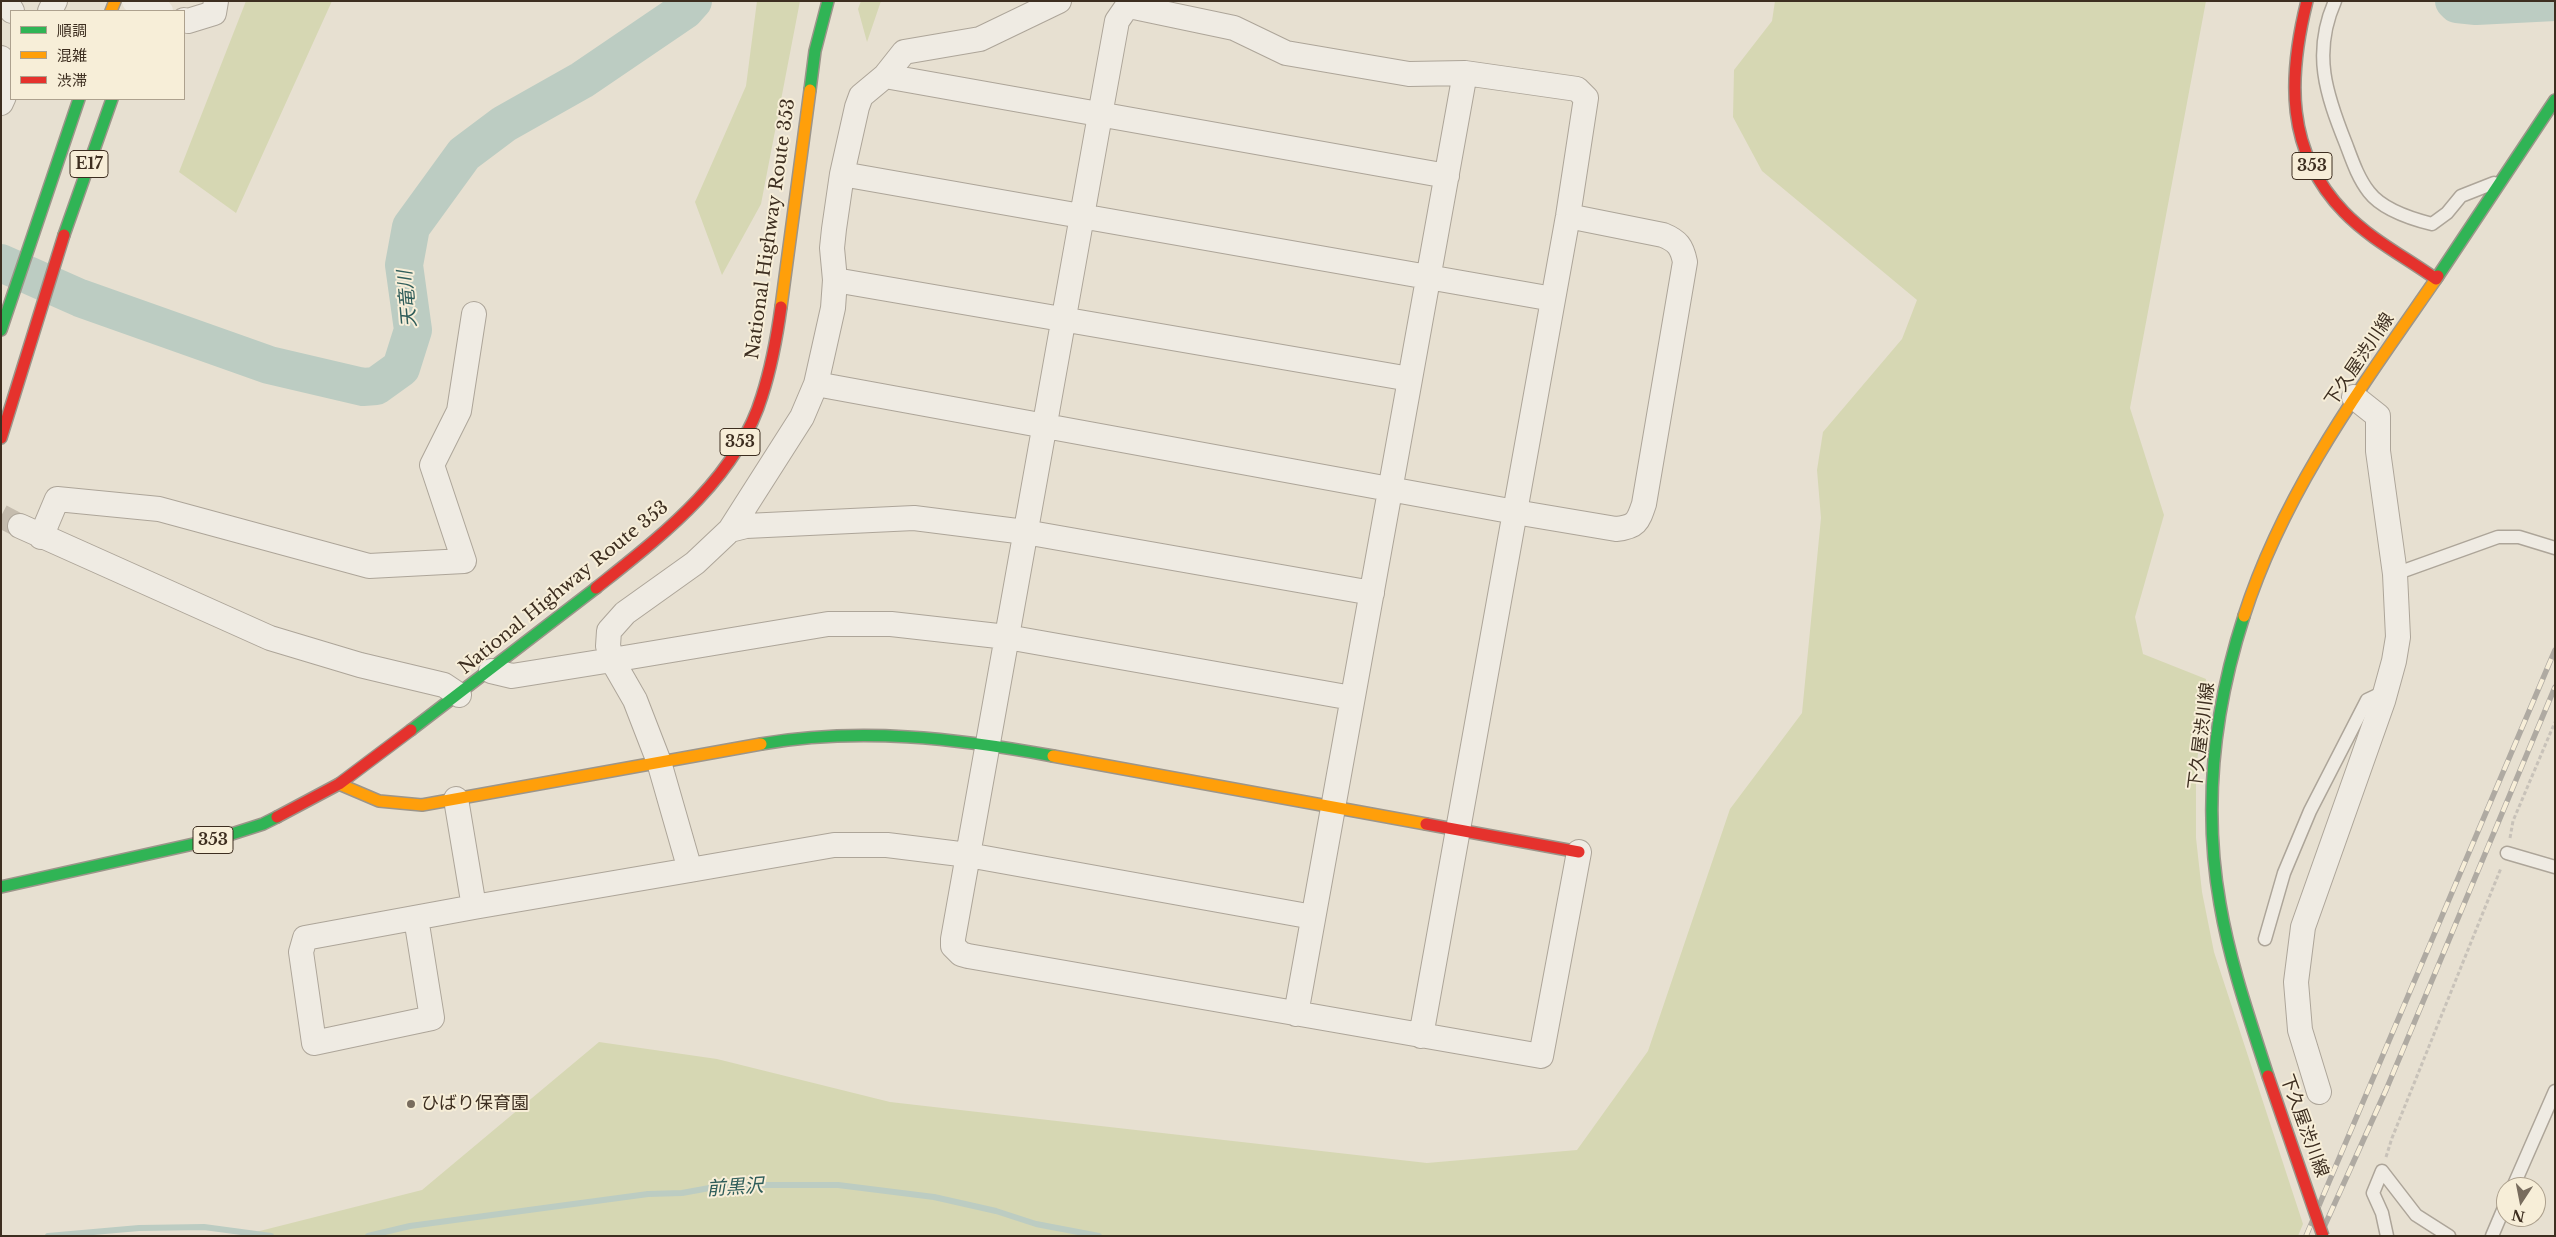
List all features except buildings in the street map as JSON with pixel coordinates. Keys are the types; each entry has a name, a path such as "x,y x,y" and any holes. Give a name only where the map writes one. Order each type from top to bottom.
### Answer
{"main road":[{"name":"National Highway Route 353","path":"1,887 216,839 263,824 339,784 491,671 645,549 691,508 728,463 748,429 762,397 777,328 814,51 828,1"},
{"name":"353","path":"2306,1 2296,40 2292,86 2295,119 2301,142 2312,167 2323,186 2342,210 2364,230 2436,279"},
{"name":"E17","path":"1,330 79,100"},
{"name":"E17","path":"1,438 66,230 112,100"},
{"path":"2436,279 2555,100"},
{"name":"下久屋渋川線","path":"2323,1236 2268,1076 2222,920 2216,878 2212,809 2219,710 2246,607 2267,554 2291,502 2354,397 2436,279"},
{"path":"339,784 368,798 391,805 422,805 775,742 874,734 987,744 1579,852"}],"street":[{"path":"134,1 158,10"},
{"path":"186,21 214,13 216,1"},
{"path":"690,870 659,762 635,700 612,660 608,646 609,631 625,613 695,563 730,530 802,417 816,384 833,308 835,280 832,248 842,174 861,96 885,76 904,52 980,39 1059,1"},
{"path":"1420,1036 1568,216 1586,104 1582,93 1577,89 1465,73 1409,74 1286,53 1234,28 1134,7 1126,8 1117,21 1008,636 987,744 953,946 961,954 1420,1036 1541,1056 1579,852"},
{"path":"1,58 7,72 8,84 1,103"},
{"path":"1296,1014 1465,73"},
{"path":"885,76 1447,176"},
{"path":"842,174 1553,299"},
{"path":"816,384 1391,487 1515,512 1616,529 1630,528 1639,519 1644,504 1686,262 1683,248 1674,240 1663,235 1568,216"},
{"path":"835,280 1063,321 1410,379"},
{"path":"41,537 57,499 159,509 369,566 464,560 432,465 459,411 474,314"},
{"path":"2319,1092 2300,1030 2296,982 2303,927 2386,690 2398,638 2395,574 2378,451 2378,416 2354,397"},
{"path":"730,530 746,526 914,518 1025,532 1372,592"},
{"path":"20,526 270,638 360,666 444,685 460,694"},
{"path":"491,671 512,676 828,624 891,624 1008,636 1352,698"},
{"path":"456,799 474,907"},
{"path":"416,918 432,1018 314,1043 301,952 306,938 474,907 834,845 887,845 968,855 1313,917"}],"lane":[{"path":"2335,1 2328,18 2322,42 2325,88 2358,174 2369,193 2403,216 2432,224 2447,213 2461,196 2501,181"},
{"path":"2395,574 2498,537 2519,537 2555,548"},
{"path":"2265,939 2284,873 2310,811 2367,700 2386,690"},
{"path":"2507,853 2555,867"},
{"path":"2517,1177 2555,1091"},
{"path":"2382,1171 2373,1193 2382,1213 2387,1236"},
{"path":"2382,1171 2416,1215 2449,1236"}],"path":[{"path":"2382,1171 2392,1138 2507,853 2513,821 2555,722"}],"green space":[{"path":"246,1 332,1 236,213 179,172"},
{"path":"757,1 800,1 761,204 722,275 695,202 746,86"},
{"path":"861,1 881,1 867,42 858,9"},
{"path":"1775,1 2206,1 2130,408 2164,515 2135,617 2143,654 2206,679 2196,772 2196,838 2202,892 2214,952 2303,1224 2298,1236 240,1236 422,1190 599,1042 717,1059 890,1102 1427,1163 1577,1150 1648,1051 1730,809 1802,713 1821,518 1817,470 1823,432 1902,339 1917,300 1762,171 1733,117 1734,70 1772,21"}],"waterway":[{"name":"天竜川","path":"1,263 80,298 269,365 363,387 376,386 401,368 413,330 404,265 411,227 464,154 504,124 582,80 685,10 693,1"},
{"name":"天竜川","path":"2454,1 2457,4 2476,6 2555,2"},
{"name":"前黒沢","path":"368,1236 410,1226 648,1194 682,1193 726,1185 838,1185 934,1197 996,1211 1036,1224 1099,1236"},
{"name":"前黒沢","path":"48,1236 139,1228 204,1227 271,1236"}],"tunnel":[{"path":"1,516 20,526"}],"railway":[{"path":"2306,1236 2555,650"},
{"path":"2320,1236 2386,1090 2555,687"}],"traffic: fast":[{"path":"810,90 815,51 828,1"},
{"path":"1,330 79,100"},
{"path":"64,235 112,100"},
{"path":"2438,276 2555,100"},
{"path":"411,730 596,588"},
{"path":"2244,616 2225,687 2219,723 2214,759 2212,832 2220,904 2229,948 2268,1076"},
{"path":"761,744 834,736 907,737 980,744 1053,756"},
{"path":"1,887 216,839 263,824 277,817"}],"traffic: slow":[{"path":"111,10 115,1"},
{"path":"781,307 810,90"},
{"path":"2244,616 2280,526 2303,483 2353,400 2436,279"},
{"path":"339,784 379,801 422,805 761,744"},
{"path":"1053,756 1426,824"}],"traffic: jam":[{"path":"2307,1 2296,57 2295,85 2296,112 2301,138 2311,164 2325,189 2354,222 2436,279 2438,276"},
{"path":"1,438 64,235"},
{"path":"596,588 670,527 694,504 735,454 750,426 762,396 778,329 781,307"},
{"path":"277,817 339,784 411,730"},
{"path":"1426,824 1579,852"},
{"path":"2268,1076 2323,1236"}],"place":[{"name":"ひばり保育園","path":"411,1104"}]}
